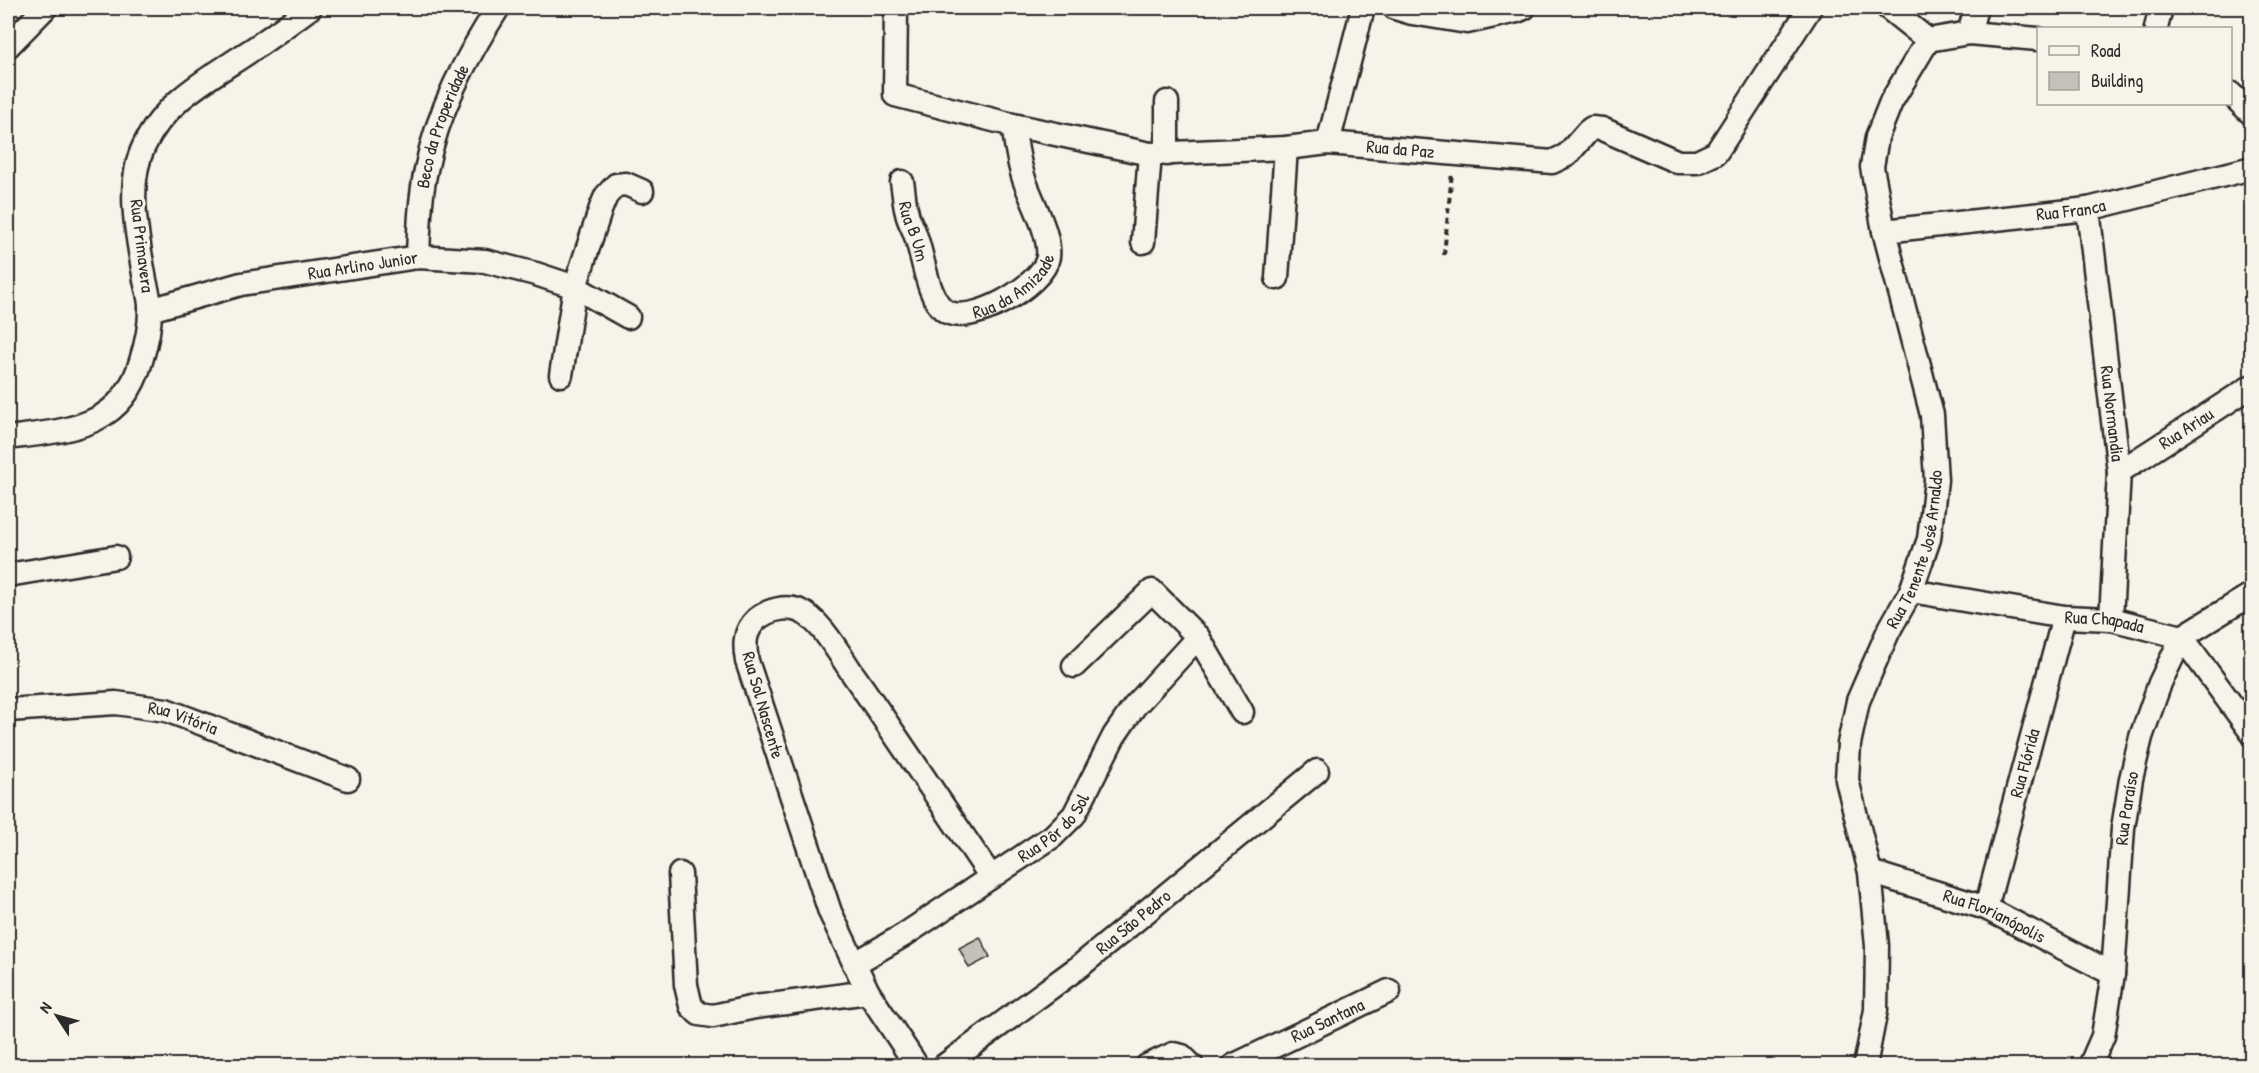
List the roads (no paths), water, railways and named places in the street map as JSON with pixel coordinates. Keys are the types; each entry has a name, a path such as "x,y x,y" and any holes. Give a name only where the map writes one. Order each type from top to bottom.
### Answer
{"street":[{"path":"8,46 45,8"},
{"name":"Rua Primavera","path":"8,438 81,425 99,419 124,398 136,380 145,347 150,309 134,217 136,177 143,147 155,126 174,103 269,39 310,8"},
{"name":"Beco da Properidade","path":"418,256 426,171 438,124 460,70 498,8"},
{"name":"Rua da Paz","path":"896,8 895,95 1013,125 1158,154 1286,148 1328,143 1552,162 1567,155 1592,128 1602,129 1678,162 1696,162 1716,153 1810,8"},
{"path":"1328,143 1362,8"},
{"path":"1395,8 1467,22 1524,8"},
{"path":"1888,8 1928,40 1969,33 2037,39"},
{"path":"1969,33 1976,8"},
{"path":"2156,27 2161,8"},
{"name":"Rua Tenente José Arnaldo","path":"1865,1065 1876,1010 1877,946 1870,872 1847,780 1849,744 1858,701 1888,632 1911,591 1929,539 1936,480 1932,415 1884,231 1872,168 1877,137 1891,102 1928,40"},
{"path":"2232,95 2252,114"},
{"path":"1143,242 1167,102"},
{"name":"Rua da Amizade","path":"929,280 942,308 960,315 996,304 1020,291 1035,281 1044,268 1048,259 1048,249 1023,178 1013,125"},
{"path":"1277,278 1286,148"},
{"name":"Rua Franca","path":"1884,231 2088,209 2252,168"},
{"name":"Rua B Um","path":"902,182 907,214 929,280"},
{"path":"561,375 575,287 606,196 616,185 621,184 642,190"},
{"name":"Rua Normandia","path":"2088,209 2119,472 2111,619"},
{"name":"Rua Arlino Junior","path":"150,309 241,284 418,256 485,261 575,287 628,317"},
{"name":"Rua Ariau","path":"2119,472 2252,386"},
{"path":"8,575 116,557"},
{"path":"1074,666 1152,591 1198,637 1242,712"},
{"name":"Rua Chapada","path":"1911,591 2064,617 2111,619 2182,637"},
{"path":"2252,594 2182,637 2252,733"},
{"name":"Rua Sol Nascente","path":"917,1065 868,992 830,912 747,661 745,638 748,629 765,613 786,608 800,611 820,628 891,728 991,878"},
{"name":"Rua Flórida","path":"1986,908 2064,617"},
{"name":"Rua Pôr do Sol","path":"854,964 991,878 1053,836 1070,820 1114,736 1134,707 1198,637"},
{"name":"Rua Paraíso","path":"2090,1065 2103,1035 2114,974 2123,828 2141,737 2160,682 2182,637"},
{"name":"Rua Vitória","path":"8,710 116,703 166,710 348,779"},
{"name":"Rua São Pedro","path":"944,1065 1080,966 1317,771"},
{"name":"Rua Florianópolis","path":"1870,872 1986,908 2114,974"},
{"path":"680,874 686,985 691,1006 699,1014 713,1017 755,1007 868,992"},
{"name":"Rua Santana","path":"1233,1065 1389,991"},
{"path":"1147,1065 1173,1054 1182,1056 1191,1064"}]}
